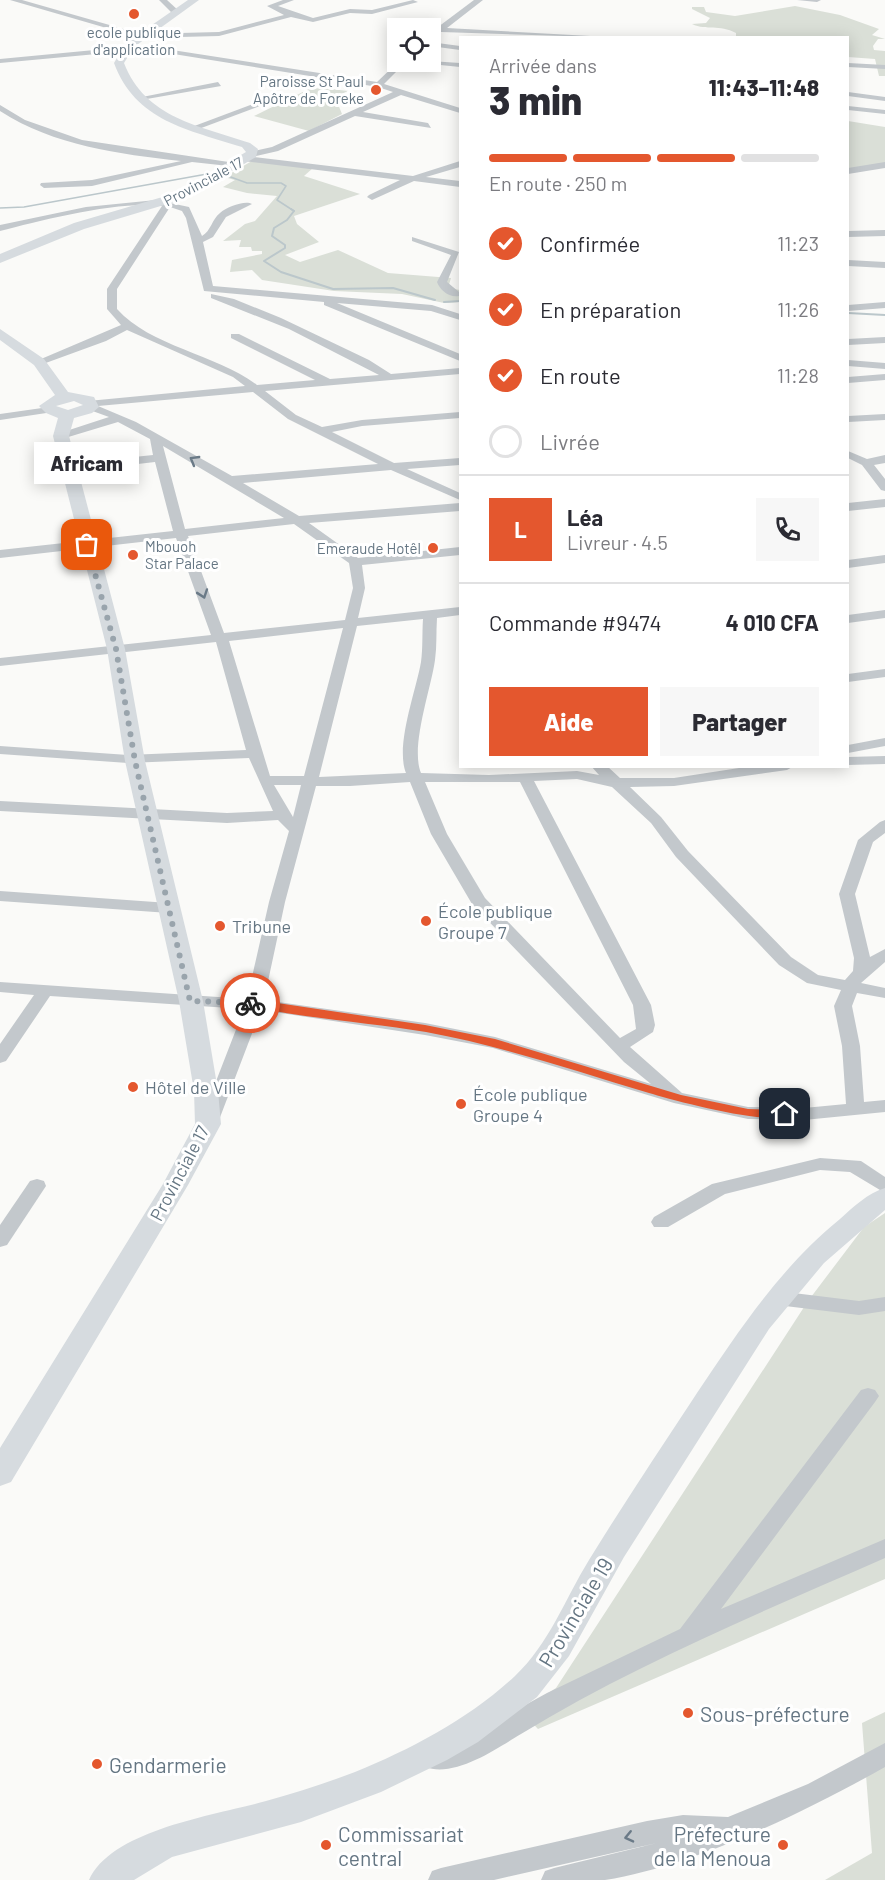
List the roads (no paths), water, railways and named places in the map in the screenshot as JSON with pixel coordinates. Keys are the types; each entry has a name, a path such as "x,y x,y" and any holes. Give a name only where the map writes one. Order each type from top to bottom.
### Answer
{"main road":[{"path":"128,47 194,0"},
{"name":"Provinciale 17","path":"0,259 79,226 167,203 245,159 252,148 193,128 155,110 126,82 120,69 118,63 128,47"},
{"path":"0,333 39,362 60,407 77,413 92,405"},
{"name":"Provinciale 17","path":"0,1474 175,1185 208,1124 206,1091 190,1001 135,761 116,649 87,545 69,468 62,436 60,407"},
{"name":"Provinciale 19","path":"107,1880 123,1865 151,1848 195,1833 263,1818 378,1780 497,1710 527,1686 554,1656 597,1574 656,1479 777,1298 799,1273 885,1197"}],"street":[{"path":"14,0 141,36 210,35 291,15"},
{"path":"163,0 176,12"},
{"path":"290,0 271,6 291,15 313,20 350,11 379,11 414,2"},
{"path":"441,29 479,0"},
{"path":"801,0 817,0"},
{"path":"441,30 545,36"},
{"path":"441,45 459,48"},
{"path":"0,61 128,47 379,85 459,111"},
{"path":"441,64 459,65"},
{"path":"849,65 885,67"},
{"path":"379,85 392,72"},
{"path":"141,98 218,84"},
{"path":"245,159 275,149 402,91"},
{"path":"849,94 885,99"},
{"path":"193,128 256,106"},
{"path":"0,107 24,122 70,139 198,160 245,159 459,184"},
{"path":"849,108 885,112"},
{"path":"354,113 428,126"},
{"path":"44,185 102,182 198,160"},
{"path":"372,197 414,179 459,165"},
{"path":"849,171 885,165"},
{"path":"0,228 71,213 167,203 186,209 198,241 211,295 252,309 313,337 374,366 390,378"},
{"path":"167,203 112,289 112,309 127,326 237,375 292,417 393,467 459,496"},
{"path":"198,241 210,235 223,215 247,204"},
{"path":"849,234 885,233"},
{"path":"415,239 456,254 442,282 444,287 458,294"},
{"path":"849,263 885,265"},
{"path":"208,289 432,308 459,317"},
{"path":"432,308 458,294"},
{"path":"307,296 459,358"},
{"path":"849,308 885,305"},
{"path":"39,362 102,339 127,326"},
{"path":"236,336 328,382"},
{"path":"849,342 885,340"},
{"path":"849,363 885,366"},
{"path":"92,405 254,388 459,371"},
{"path":"849,380 885,377"},
{"path":"92,405 156,438 300,520 356,566 359,588 262,962 255,1003 208,1124"},
{"path":"0,417 60,407"},
{"path":"320,431 362,423 459,415"},
{"path":"849,419 885,417"},
{"path":"62,436 117,418"},
{"path":"156,438 159,458 182,534 218,636 223,641 256,753 286,823 296,830"},
{"path":"849,454 866,463 885,486"},
{"path":"69,468 159,458"},
{"path":"849,465 885,459"},
{"path":"230,480 459,461"},
{"path":"849,507 885,502"},
{"path":"0,554 300,520 459,507"},
{"path":"849,513 885,510"},
{"path":"356,566 459,551"},
{"path":"356,566 459,559"},
{"path":"849,564 885,559"},
{"path":"0,662 218,636 459,611"},
{"path":"849,619 885,614"},
{"path":"430,615 428,660 415,723 410,764 439,834 478,901 618,1046 680,1099"},
{"path":"849,678 885,673"},
{"path":"849,749 885,742"},
{"path":"0,750 67,758 135,761 256,753"},
{"path":"849,761 885,760"},
{"path":"600,768 656,820 682,854 785,962 813,979 885,993"},
{"path":"266,780 350,782 414,777 525,778 578,775 615,783 674,782 773,768"},
{"path":"525,778 642,1005 646,1024 644,1032 618,1046"},
{"path":"0,806 227,818 282,815"},
{"path":"861,970 862,958 848,894 866,840 885,825"},
{"path":"0,896 169,908"},
{"path":"855,1109 851,1046 843,1006 854,978 861,970 885,954"},
{"path":"0,987 190,1001 255,1003 425,1029 495,1042 680,1099 748,1113 804,1114 885,1106"},
{"path":"0,1057 45,991"},
{"path":"661,1221 719,1189 820,1164 854,1166 885,1186"},
{"path":"0,1240 37,1186"},
{"path":"777,1298 859,1308 885,1304"},
{"path":"688,1636 868,1396"},
{"path":"407,1764 458,1755 493,1738 556,1700 688,1636 885,1548"},
{"path":"554,1880 682,1850 818,1792 885,1754"},
{"path":"441,1880 486,1875 647,1833 682,1827 729,1828"}],"waterway":[{"path":"0,208 24,207 207,174"},
{"path":"228,176 247,183 281,183 286,186 277,200 294,211"},
{"path":"294,211 287,220 274,228 272,236 285,245 285,248 264,261 281,272 333,289 393,288 435,300"},
{"path":"444,302 459,301"},
{"path":"849,313 885,315"}],"place":[{"name":"ecole publique d'application","path":"134,14"},
{"name":"Paroisse St Paul Apôtre de Foreke","path":"376,90"},
{"name":"Africam","path":"87,545"},
{"name":"Emeraude Hotêl","path":"433,548"},
{"name":"Mbouoh Star Palace","path":"133,555"},
{"name":"École publique Groupe 7","path":"426,921"},
{"name":"Tribune","path":"220,926"},
{"name":"Hôtel de Ville","path":"133,1087"},
{"name":"École publique Groupe 4","path":"461,1104"},
{"name":"Sous-préfecture","path":"688,1713"},
{"name":"Gendarmerie","path":"97,1764"},
{"name":"Commissariat central","path":"326,1845"},
{"name":"Préfecture de la Menoua","path":"783,1845"}]}
